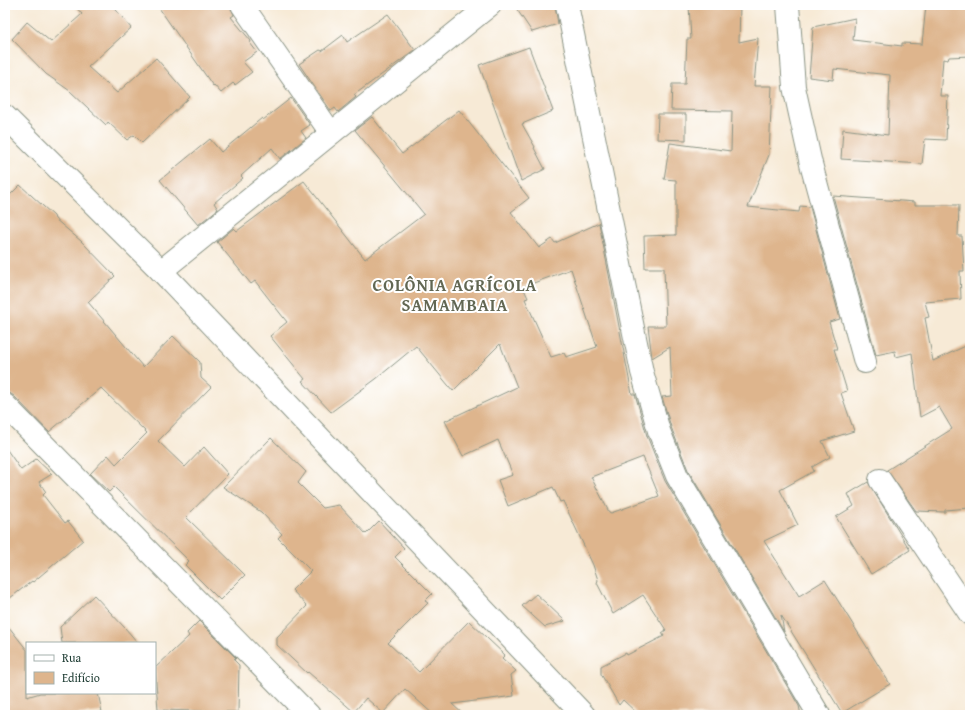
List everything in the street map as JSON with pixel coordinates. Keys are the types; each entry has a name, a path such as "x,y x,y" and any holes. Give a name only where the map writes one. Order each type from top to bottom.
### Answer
{"street":[{"path":"242,5 331,133"},
{"path":"161,270 490,5"},
{"path":"567,5 642,372 659,431 677,476 819,715"},
{"path":"788,5 794,87 811,164 865,362"},
{"path":"5,116 161,270 584,715"},
{"path":"5,405 309,715"},
{"path":"880,480 970,614"}],"building":[{"path":"74,5 112,5 131,28 88,67 117,93 156,58 190,97 142,143 134,135 127,140 108,122 106,125 70,91 46,74 12,39 27,22 51,42 82,14"},
{"path":"157,5 230,5 234,15 231,17 251,41 250,43 257,52 243,62 252,72 235,85 233,83 221,93 214,85 213,86"},
{"path":"514,5 555,5 558,24 532,32"},
{"path":"689,5 740,5 739,42 758,38 754,86 772,86 769,155 748,207 799,212 800,206 810,207 840,319 829,322 837,349 834,349 847,391 841,393 854,431 822,441 830,457 812,467 814,471 780,490 798,525 764,541 799,596 825,580 890,684 842,713 781,615 784,632 688,470 671,427 662,397 672,396 670,347 652,358 648,326 666,326 664,268 645,268 644,236 676,235 676,180 664,179 670,143 731,151 732,111 671,110 672,84 685,84 687,39 691,39"},
{"path":"926,5 970,5 970,56 949,57 948,60 943,59 940,96 948,96 946,140 925,139 922,164 841,159 843,129 888,135 890,75 834,69 833,80 809,77 813,27 855,18 853,40 902,46 902,43 922,44"},
{"path":"388,14 415,50 354,95 356,97 338,112 335,108 331,111 299,64 320,50 322,51 343,35 347,42"},
{"path":"529,47 553,111 522,124 545,169 521,181 479,65"},
{"path":"291,98 310,125 301,131 306,138 280,159 272,148 241,176 243,178 214,203 218,209 198,225 160,180 210,139 221,152 262,118 263,120"},
{"path":"459,110 529,198 511,212 539,248 552,239 555,243 599,223 632,394 635,394 647,436 665,481 799,706 801,715 639,715 623,700 619,705 601,674 601,666 626,653 627,655 664,636 662,633 666,630 643,595 613,614 597,583 598,580 593,565 563,501 560,502 553,487 508,506 498,480 513,475 498,440 463,456 445,421 517,387 500,344 453,391 416,346 376,379 331,412 302,381 305,379 270,336 287,322 255,281 251,284 217,242 234,228 237,231 304,181 365,259 424,214 355,130 372,117 402,154","holes":["571,269 597,347 566,357 564,353 551,357 525,299 528,298 523,287","643,457 659,496 611,513 609,512 591,477"]},
{"path":"658,114 686,114 686,140 657,139"},
{"path":"20,185 54,216 55,219 81,241 115,276 88,302 143,367 173,336 200,362 201,378 211,387 158,441 185,467 204,447 228,474 186,517 245,575 220,600 185,565 189,561 114,487 109,492 90,474 108,455 116,464 147,433 101,388 49,432 14,396 5,390 5,200"},
{"path":"833,196 915,202 915,205 959,205 958,236 962,236 964,271 960,271 961,299 925,302 929,317 925,318 933,361 970,344 970,508 945,510 945,512 916,511 887,470 952,429 939,407 920,417 912,353 896,357 895,351 876,355"},
{"path":"271,438 306,472 298,483 323,508 339,505 366,534 379,521 404,548 395,557 432,594 425,601 428,603 388,643 419,672 469,621 505,655 502,658 516,671 511,675 514,696 452,704 464,715 434,715 405,689 383,713 366,698 354,712 308,672 307,673 277,645 277,637 307,606 292,590 311,571 278,538 282,534 261,512 223,487"},
{"path":"5,447 21,470 36,459 52,474 39,482 46,492 43,495 65,523 68,521 83,540 33,582 32,581 5,602"},
{"path":"868,482 910,550 871,574 836,517 854,506 848,494"},
{"path":"536,594 565,621 545,627 522,606"},
{"path":"94,595 137,642 62,642 60,627"},
{"path":"199,621 236,658 234,660 239,665 238,712 158,710 156,667 189,636 187,633"},
{"path":"5,622 26,649 27,697 37,694 98,694 102,712 71,715 5,715 5,704 7,704 5,695"}],"district":[{"name":"COLÔNIA AGRÍCOLA SAMAMBAIA","path":"455,295"}]}
